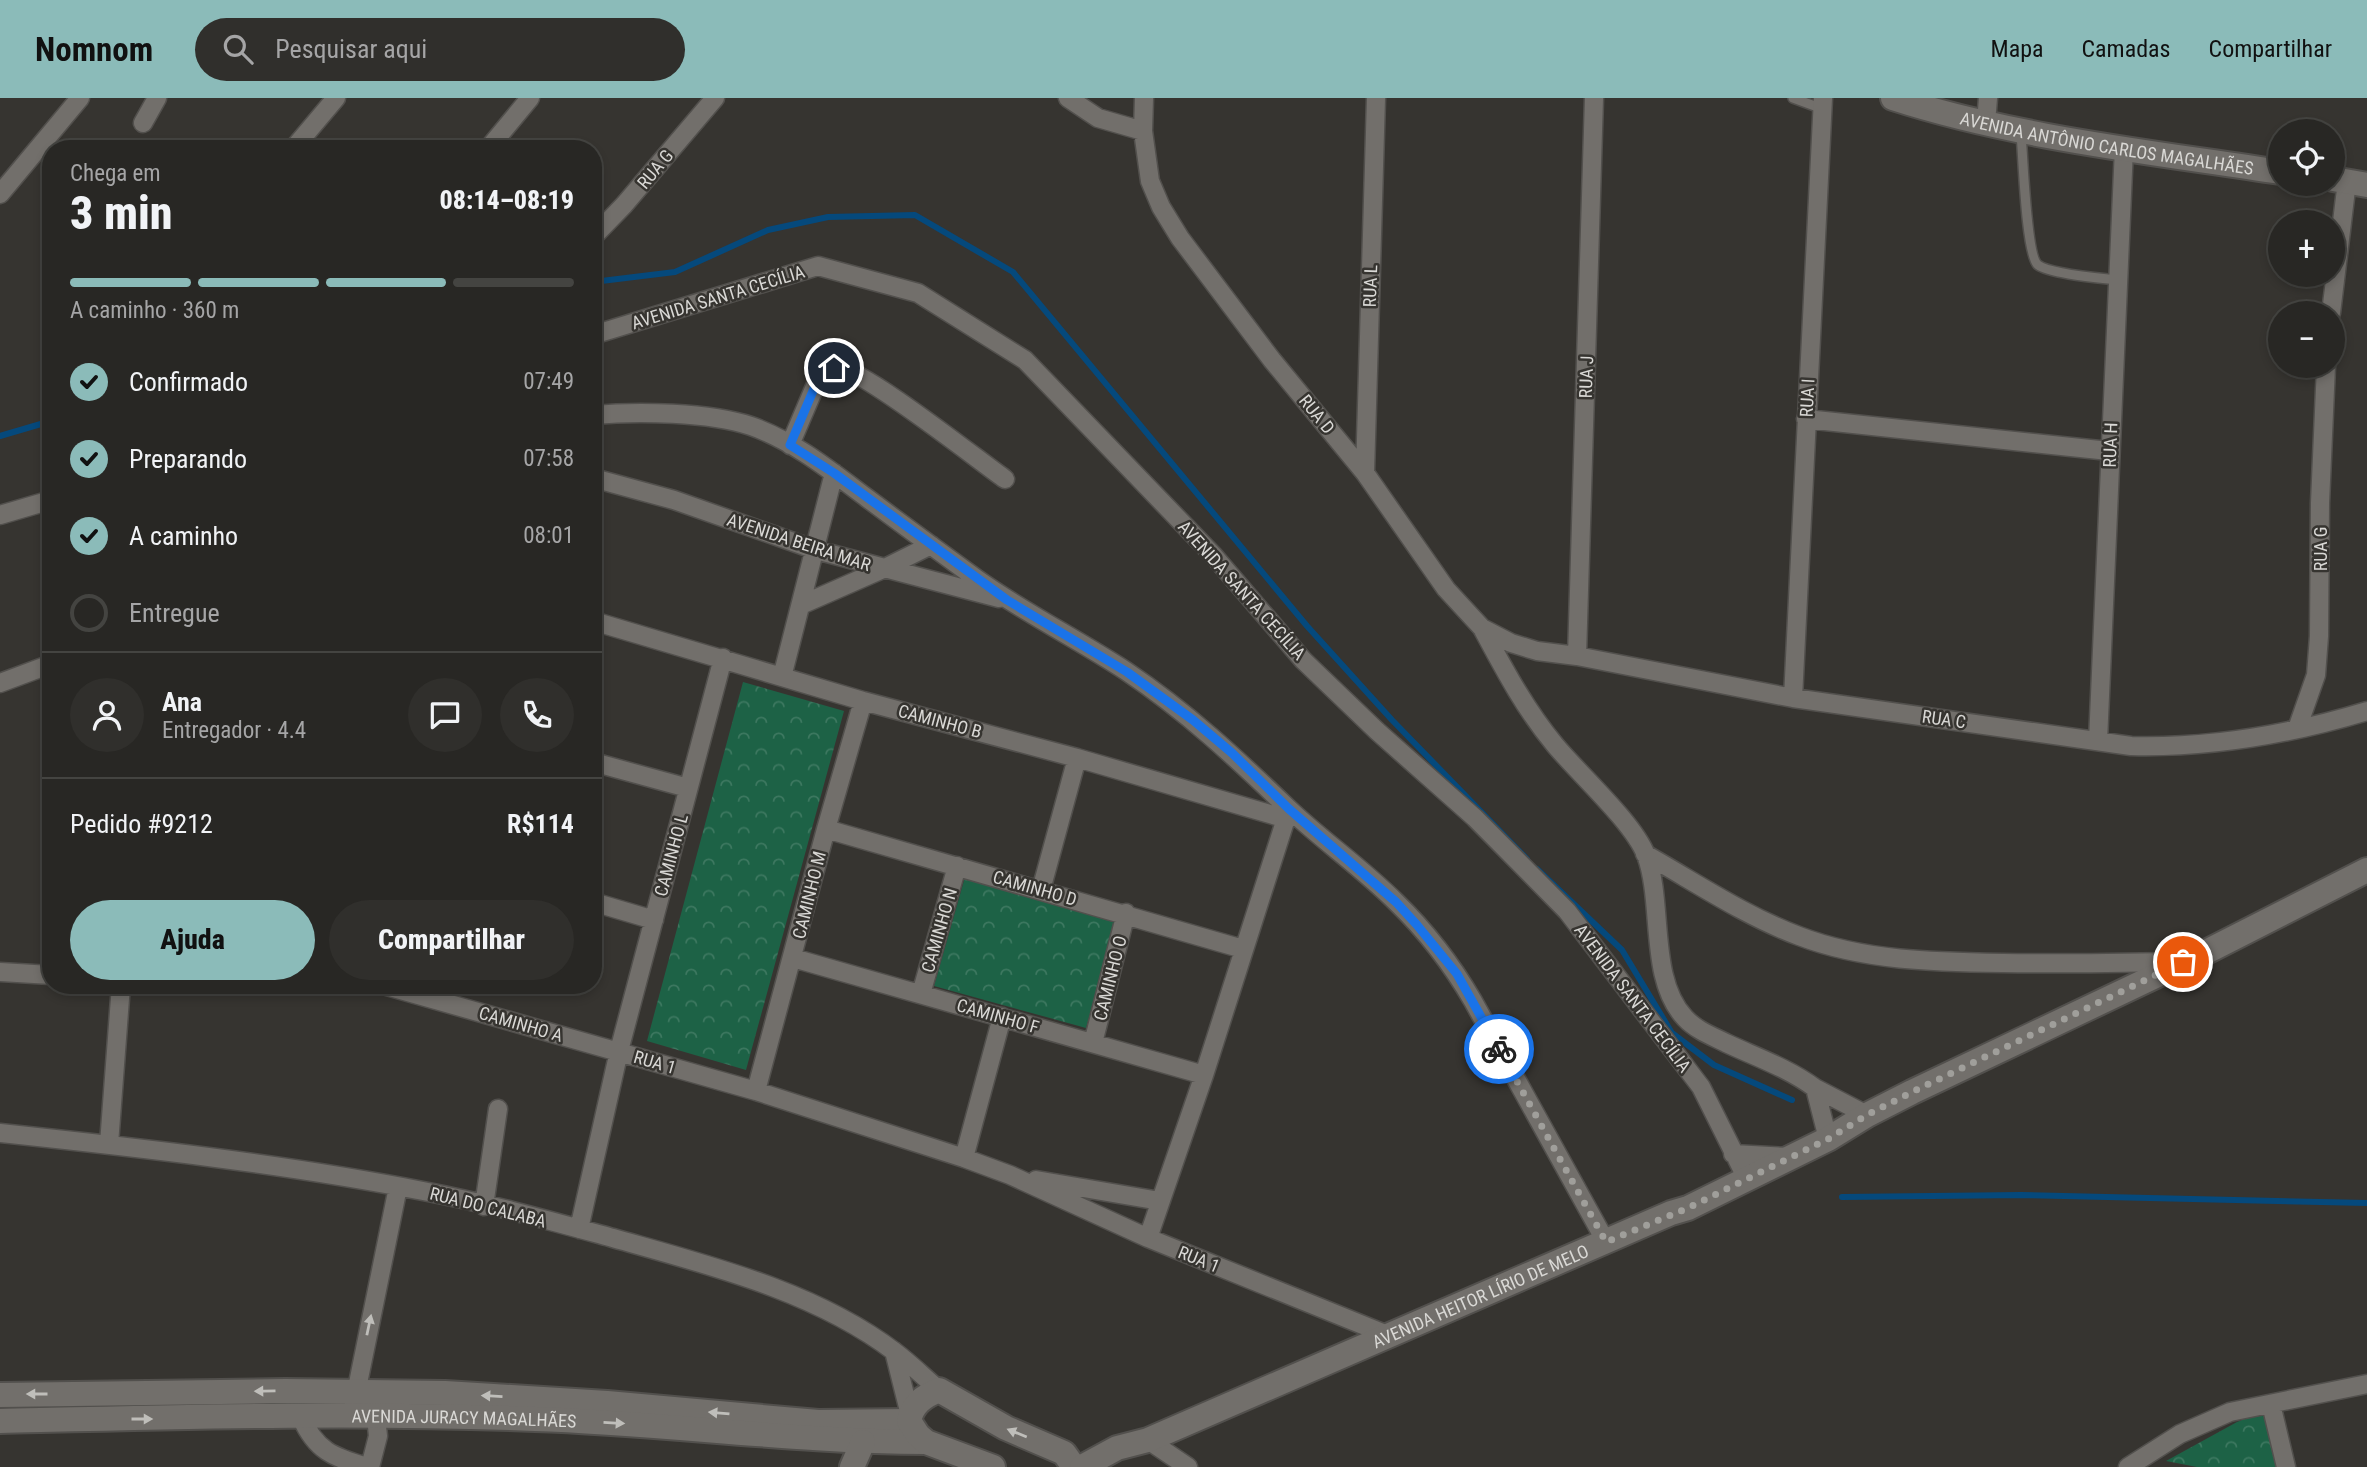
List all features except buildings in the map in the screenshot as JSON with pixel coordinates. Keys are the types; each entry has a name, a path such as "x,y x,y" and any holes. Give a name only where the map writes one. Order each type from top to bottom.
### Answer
{"main road":[{"name":"AVENIDA ANTÔNIO CARLOS MAGALHÃES","path":"1893,98 2021,130 2268,170"},
{"name":"AVENIDA HEITOR LÍRIO DE MELO","path":"1082,1467 1116,1448 1148,1440 1688,1208 1828,1139 1867,1115 2367,870"},
{"path":"993,1467 926,1441 918,1435 910,1418 919,1401 939,1390 1006,1428 1052,1446 1064,1453 1073,1467"},
{"path":"91,1393 92,1419"},
{"name":"AVENIDA JURACY MAGALHÃES","path":"0,1395 445,1393 564,1400 818,1422 910,1418"},
{"name":"AVENIDA JURACY MAGALHÃES","path":"0,1421 301,1416 563,1420 863,1442 926,1441"},
{"path":"852,1467 863,1442"},
{"name":"AVENIDA HEITOR LÍRIO DE MELO","path":"1052,1446 1116,1448"}],"street":[{"path":"45,140 80,98"},
{"path":"143,123 157,98"},
{"path":"300,140 335,98"},
{"path":"495,140 530,98"},
{"name":"RUA G","path":"602,228 715,98"},
{"path":"1068,98 1098,118 1143,131"},
{"name":"RUA D","path":"1144,98 1143,131 1150,181 1161,207 1180,238 1255,338 1365,473 1427,565 1482,628 1511,643 1537,651 1577,656"},
{"name":"RUA L","path":"1365,473 1376,98"},
{"name":"RUA J","path":"1577,656 1594,98"},
{"path":"1986,123 1988,98"},
{"name":"RUA I","path":"1793,698 1823,104"},
{"path":"0,194 42,144"},
{"name":"RUA H","path":"2098,741 2124,148"},
{"path":"2333,301 2349,182"},
{"name":"AVENIDA SANTA CECÍLIA","path":"602,332 818,266 918,293 1025,360 1214,556 1303,660 1377,731 1475,818 1567,911 1701,1087 1747,1179"},
{"path":"790,445 819,377 825,371 841,368 854,372 879,388 1006,479"},
{"name":"RUA G","path":"2305,727 2316,675 2319,636 2320,503 2325,378"},
{"name":"AVENIDA BEIRA MAR","path":"602,415 673,415 730,421 752,427 790,445 834,473 1007,600 1153,690 1232,753 1288,814 1396,902 1457,974 1606,1242"},
{"path":"1806,419 2109,451"},
{"path":"782,677 834,473"},
{"name":"AVENIDA BEIRA MAR","path":"602,480 674,500 816,550 1007,600"},
{"path":"0,515 42,503"},
{"path":"801,605 931,545"},
{"name":"CAMINHO B","path":"602,624 863,701 1288,814"},
{"path":"1482,628 1532,717 1630,829 1645,854 1665,975 1676,1006 1685,1018 1698,1029 1787,1070 1867,1115"},
{"name":"RUA C","path":"1577,656 1793,698 2131,746 2166,747 2245,738 2305,727 2367,711"},
{"name":"CAMINHO L","path":"579,1229 619,1051 723,658"},
{"path":"0,683 42,667"},
{"name":"CAMINHO M","path":"756,1091 825,829 863,701"},
{"path":"1041,890 1077,758"},
{"path":"602,764 688,788"},
{"path":"1148,1238 1204,1076 1288,814"},
{"name":"CAMINHO D","path":"825,829 1244,949"},
{"path":"1645,854 1774,926 1842,949 1892,958 1953,962 2183,962"},
{"name":"CAMINHO N","path":"921,994 957,866"},
{"path":"602,905 654,919"},
{"name":"CAMINHO O","path":"1093,1043 1126,914"},
{"name":"CAMINHO F","path":"793,958 1204,1076"},
{"path":"0,972 42,974"},
{"path":"109,1144 120,994"},
{"name":"CAMINHO A","path":"419,994 619,1051"},
{"path":"964,1158 1002,1017"},
{"name":"RUA 1","path":"619,1051 756,1091 1010,1175 1148,1238 1390,1336"},
{"path":"1815,1088 1828,1139"},
{"path":"484,1206 498,1109"},
{"name":"RUA DO CALABA","path":"0,1133 109,1144 398,1186 579,1229 765,1285 829,1313 894,1351 939,1390"},
{"path":"1733,1154 1791,1157"},
{"name":"RUA 1","path":"1010,1175 1160,1201"},
{"path":"301,1416 308,1431 322,1448 342,1459 368,1467 378,1436 364,1417 355,1392 398,1186"},
{"path":"894,1351 910,1418"},
{"path":"2128,1467 2155,1448 2206,1421 2231,1412 2367,1384"},
{"path":"2272,1404 2286,1467"},
{"path":"1148,1440 1188,1467"}],"lane":[{"path":"1793,98 1823,104"},
{"path":"2021,130 2030,244 2034,262 2053,271 2117,280"}],"green space":[{"path":"743,682 844,711 746,1070 647,1041"},
{"path":"965,877 1116,919 1086,1028 934,986"},
{"path":"2276,1406 2281,1467 2197,1467 2166,1461 2237,1422"}],"waterway":[{"path":"602,281 675,272 768,230 828,217 915,215 1013,272 1307,626 1392,720 1527,859"},
{"path":"0,436 42,424"},
{"path":"1537,869 1622,950 1672,1033 1714,1065 1792,1100"},
{"path":"1842,1197 2021,1195 2367,1203"}],"way so far":[{"path":"1499,1049 1606,1242 1688,1208 1828,1139 1912,1092 2183,962"}],"route":[{"path":"834,368 819,377 790,445 834,473 1007,600 1127,672 1193,720 1232,753 1289,809 1396,902 1417,925 1457,974 1499,1049"}]}
